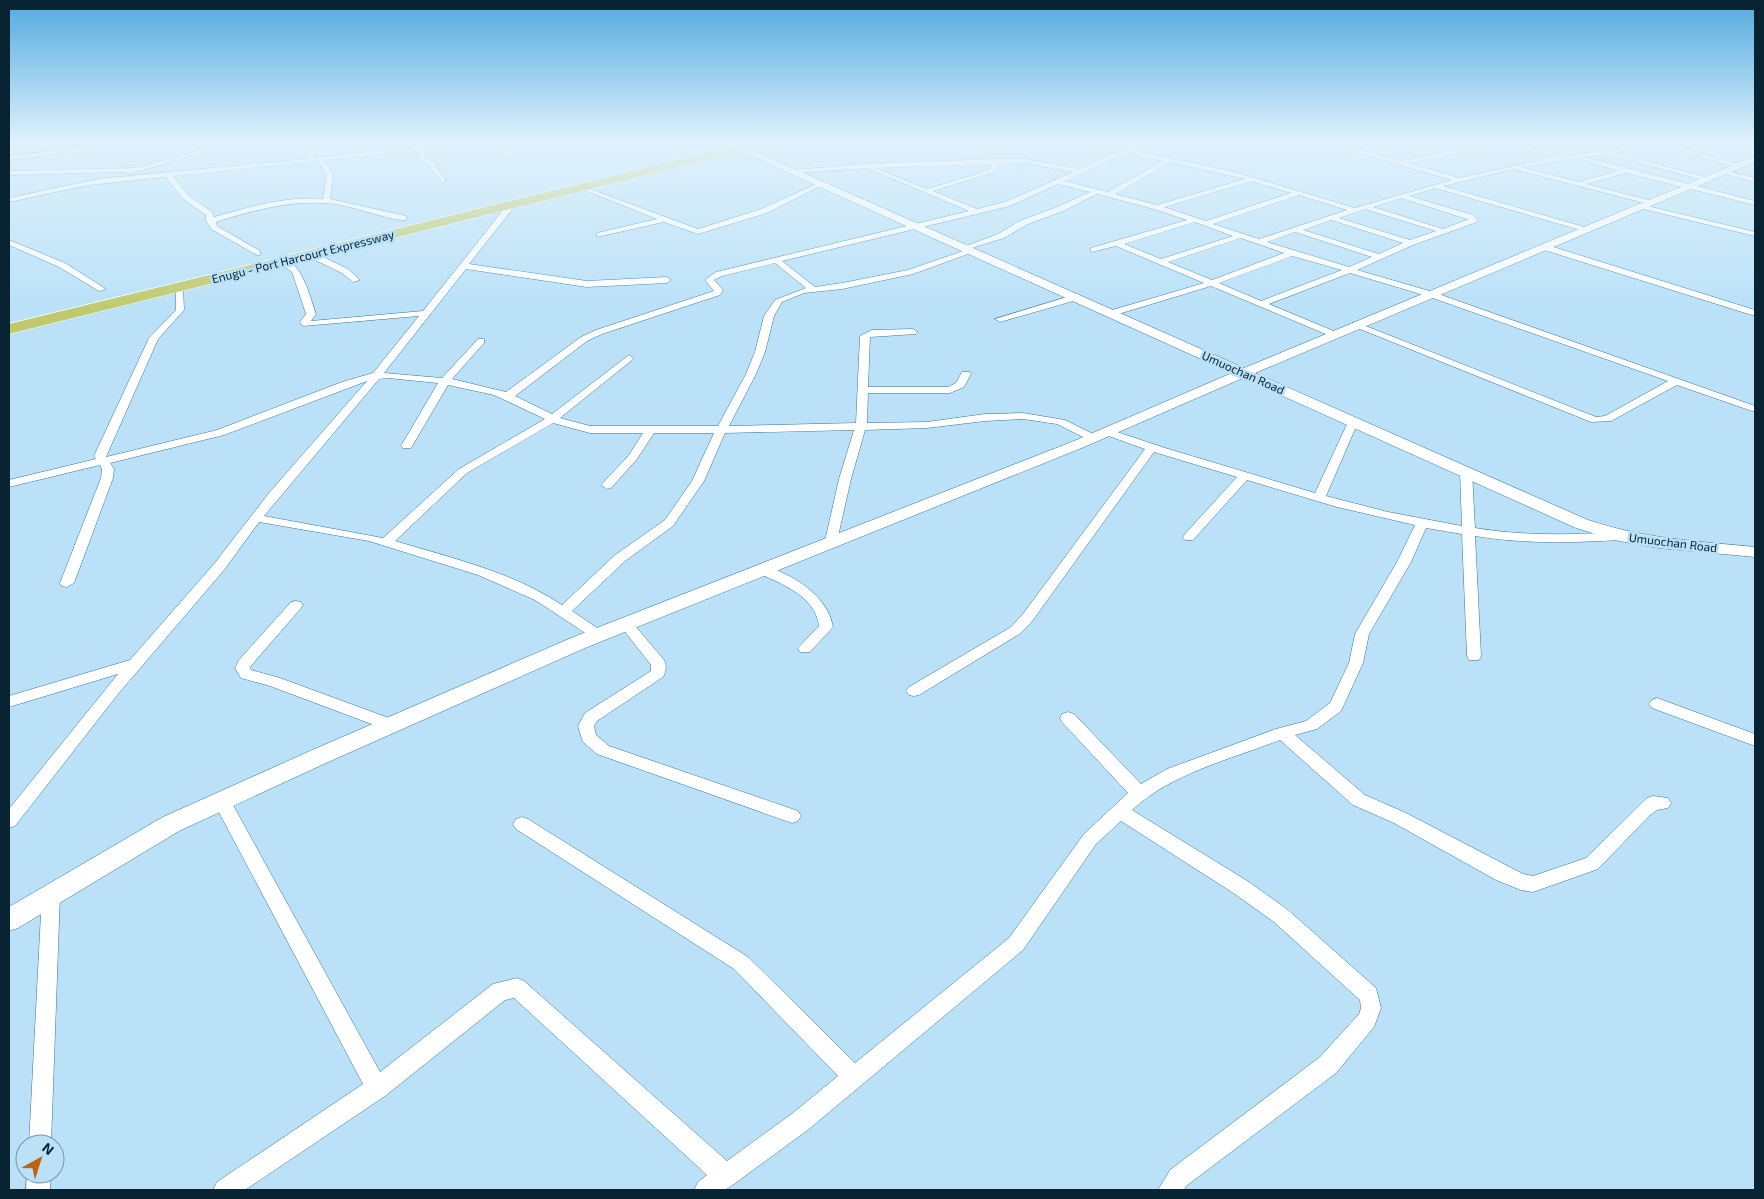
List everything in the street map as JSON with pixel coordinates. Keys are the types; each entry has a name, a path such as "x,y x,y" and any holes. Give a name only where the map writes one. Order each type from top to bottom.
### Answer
{"highway":[{"name":"Enugu - Port Harcourt Expressway","path":"345,232 491,197"},
{"name":"Enugu - Port Harcourt Expressway","path":"9,329 550,197"},
{"name":"Enugu - Port Harcourt Expressway","path":"238,257 262,251"},
{"path":"84,293 107,288"}],"main road":[{"name":"Umuochan Road","path":"852,197 1582,524 1620,536 1659,543 1755,552"},
{"path":"9,920 171,824 391,725 598,635 1100,435 1333,334 1664,197"}],"street":[{"path":"9,200 24,197"},
{"path":"186,197 209,214 210,221 214,227 262,251"},
{"path":"326,202 327,197"},
{"path":"606,197 698,232 764,211 795,197"},
{"path":"942,197 976,211"},
{"path":"508,396 584,339 600,332 714,295 719,290 709,281 711,277 1007,204 1024,197"},
{"path":"563,612 620,558 670,523 698,481 720,430 754,367 760,352 769,316 779,300 788,295 910,272 1001,236 1025,222 1060,210 1085,197"},
{"path":"1120,197 1292,253 1430,294 1755,409"},
{"path":"1156,207 1191,197"},
{"path":"1205,224 1287,197"},
{"path":"1312,197 1354,210"},
{"path":"1259,242 1397,197"},
{"path":"1260,304 1350,270 1376,256 1471,222 1473,218 1403,197"},
{"path":"1472,197 1586,229"},
{"path":"1620,197 1755,234"},
{"path":"1729,197 1755,203"},
{"path":"210,221 276,203 300,200 364,208 403,218"},
{"path":"9,821 136,664 220,566 256,518 376,376 511,206"},
{"path":"1365,207 1444,231"},
{"path":"1331,218 1410,243"},
{"path":"600,235 666,219"},
{"path":"1094,250 1195,220"},
{"path":"1295,230 1376,256"},
{"path":"1160,262 1240,236"},
{"path":"9,242 54,261 107,288"},
{"path":"1116,243 1333,334"},
{"path":"1544,247 1755,313"},
{"path":"1112,313 1210,283 1292,253"},
{"path":"312,255 345,270 356,280"},
{"path":"776,260 814,290"},
{"path":"283,262 296,271 300,280 310,314 305,322 306,324 427,313"},
{"path":"464,266 587,284 667,280"},
{"path":"67,583 102,495 108,469 100,456 102,449 107,442 127,393 154,338 180,310 179,287"},
{"path":"1000,320 1077,298"},
{"path":"1355,325 1596,420 1607,419 1676,381"},
{"path":"831,541 845,479 861,426 865,336 872,333 913,332"},
{"path":"407,446 444,382 481,341"},
{"path":"385,543 462,471 551,420 629,358"},
{"path":"862,390 950,390 960,385 966,374"},
{"path":"9,483 103,462 237,428 336,388 376,376 409,377 444,382 508,396 551,420 571,427 599,430 720,430 912,426 1028,416 1062,423 1319,497 1422,523 1468,531 1569,539 1620,536"},
{"path":"1319,497 1353,422"},
{"path":"607,484 633,457 650,430"},
{"path":"914,691 1016,630 1028,617 1151,448"},
{"path":"1466,472 1474,656"},
{"path":"1189,537 1246,476"},
{"path":"256,518 371,538 483,572 540,598 598,635"},
{"path":"706,1190 801,1121 1016,944 1090,839 1139,793 1173,774 1282,733 1311,725 1336,707 1356,663 1362,634 1404,562 1422,523"},
{"path":"761,569 806,593 815,601 826,619 826,627 805,648"},
{"path":"296,604 244,664 243,671 246,674 275,682 391,725"},
{"path":"626,624 659,664 658,673 591,717 586,726 589,738 603,750 792,816"},
{"path":"9,701 136,664"},
{"path":"1657,704 1755,740"},
{"path":"1068,718 1139,793"},
{"path":"1282,733 1359,800 1400,818 1502,874 1522,882 1533,884 1592,864 1643,811 1653,803 1662,803"},
{"path":"222,801 377,1088"},
{"path":"1120,811 1242,888 1281,916 1369,995 1371,1002 1367,1020 1328,1065 1178,1178 1170,1190"},
{"path":"522,824 741,963 854,1077"},
{"path":"40,1134 51,894"},
{"path":"225,1190 377,1088 500,991 517,988 726,1176"}]}
